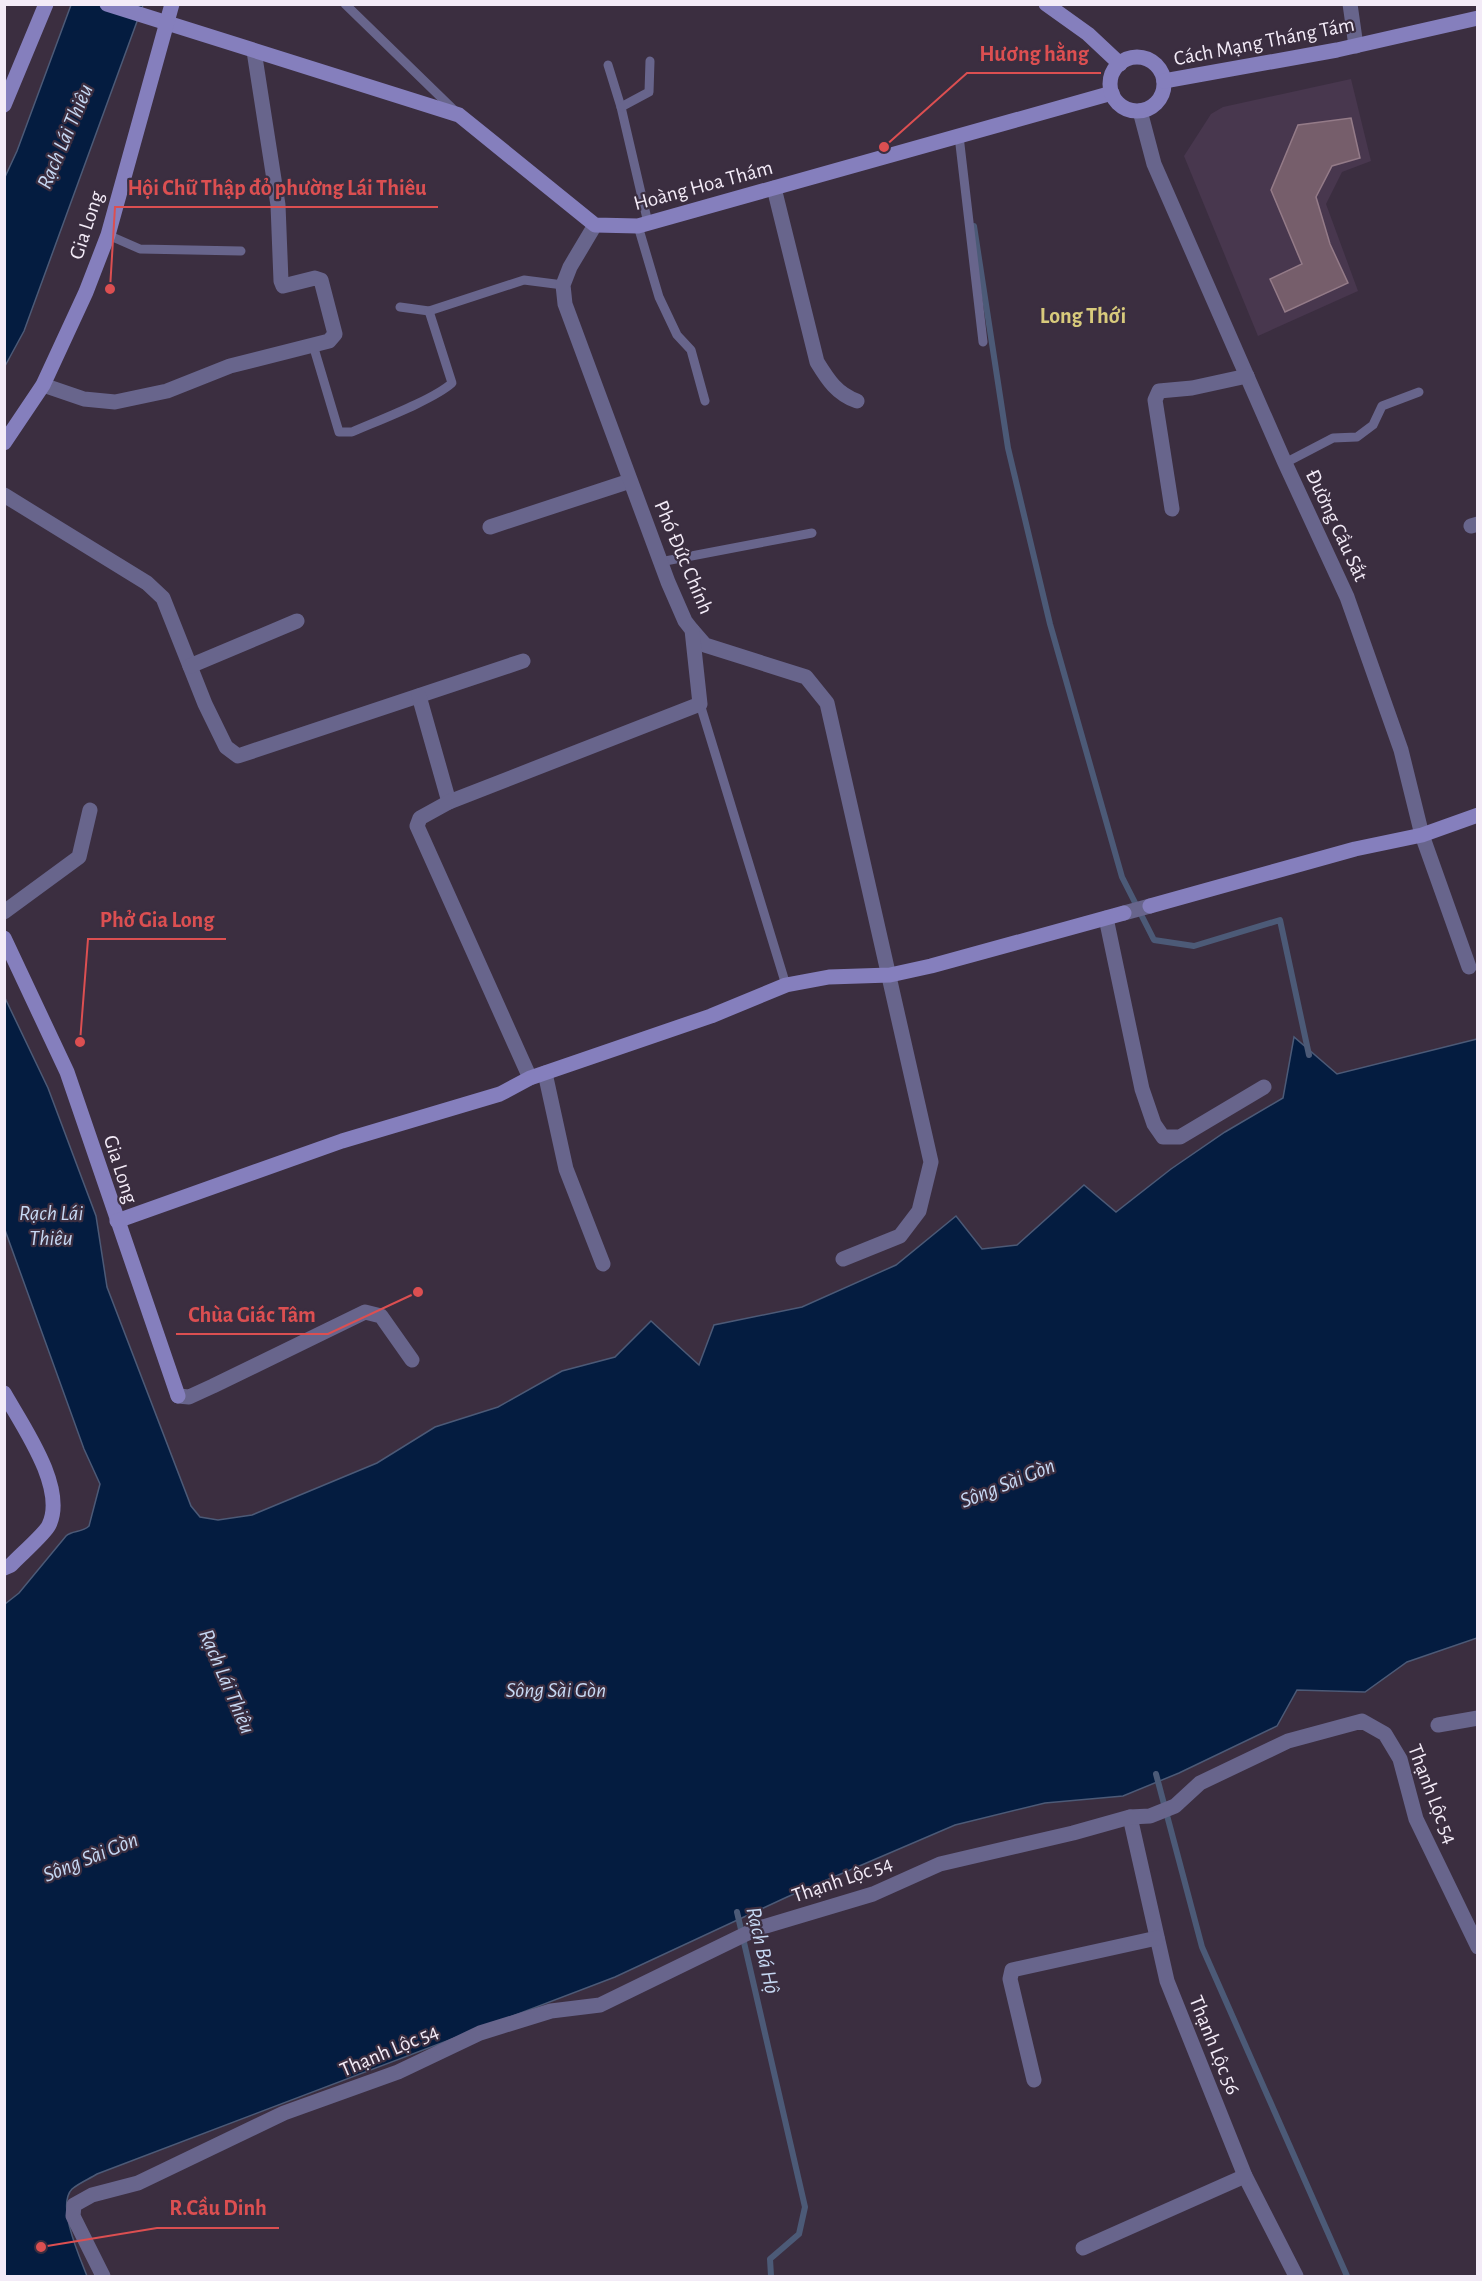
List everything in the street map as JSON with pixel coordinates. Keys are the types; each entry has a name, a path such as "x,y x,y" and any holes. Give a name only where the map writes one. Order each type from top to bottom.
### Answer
{"street":[{"path":"4,105 46,4"},
{"path":"107,4 459,115 595,225 570,267 563,285"},
{"name":"Gia Long","path":"4,443 43,385 86,292 108,235 172,4"},
{"path":"1046,4 1088,34 1120,64"},
{"path":"1350,4 1356,46"},
{"name":"Cách Mạng Tháng Tám","path":"1164,81 1356,46 1478,18"},
{"path":"43,385 84,399 115,402 167,391 230,366 329,341 335,334 321,280 315,278 283,286 281,281 278,205 254,51"},
{"path":"1135,58 1151,61 1157,66 1164,81 1164,90 1155,105 1140,111 1131,111 1123,107 1112,93 1112,77 1120,64 1135,58"},
{"name":"Hoàng Hoa Thám","path":"595,225 643,224 1112,93"},
{"name":"Đường Cầu Sắt","path":"1140,111 1154,164 1285,463 1347,597 1401,750 1422,835 1469,967"},
{"path":"774,188 817,362 830,383 845,396 857,401"},
{"name":"Phó Đức Chính","path":"563,285 564,304 660,562 685,621 692,630 700,704"},
{"path":"1172,509 1155,400 1159,391 1192,388 1247,376"},
{"path":"490,527 630,481"},
{"path":"4,495 147,583 163,598 205,704 226,747 238,756 523,661"},
{"path":"190,666 297,621"},
{"path":"692,630 705,645 806,677 827,703 931,1162 920,1210 900,1236 843,1259"},
{"path":"419,696 449,802"},
{"path":"530,1078 417,826 420,818 449,802 700,704"},
{"path":"4,912 79,857 90,810"},
{"path":"117,1221 342,1141 500,1094 530,1078 711,1016 786,985 829,977 890,975 1355,849 1422,835 1478,815"},
{"path":"1106,918 1143,1089 1154,1124 1163,1137 1180,1137 1264,1087"},
{"name":"Gia Long","path":"4,938 16,958 67,1072 178,1396 189,1397 365,1312 381,1316 412,1360"},
{"path":"545,1073 566,1169 603,1264"},
{"path":"4,1393 45,1466 54,1501 49,1525 11,1564 4,1568"},
{"path":"1438,1725 1478,1718"},
{"name":"Thạnh Lộc 54","path":"103,2277 73,2216 74,2205 92,2195 138,2183 284,2114 398,2072 480,2033 551,2011 600,2005 754,1930 873,1894 940,1864 1073,1833 1130,1817 1154,1814 1175,1806 1200,1783 1288,1741 1362,1721 1385,1734 1400,1759 1416,1819 1478,1947"},
{"name":"Thạnh Lộc 56","path":"1130,1817 1167,1981 1245,2176 1296,2277"},
{"path":"1034,2080 1010,1979 1012,1970 1157,1938"},
{"path":"1083,2248 1245,2176"}],"lane":[{"path":"345,4 459,115"},
{"path":"621,107 649,93 650,61"},
{"path":"608,65 621,107 658,297 677,334 691,350 705,401"},
{"path":"959,136 983,342"},
{"path":"108,235 140,249 241,251"},
{"path":"400,306 429,311 524,280 563,285"},
{"path":"313,345 339,432 352,432 428,397 452,383 429,311"},
{"path":"1285,463 1332,438 1358,437 1373,425 1382,406 1419,392"},
{"path":"660,562 812,533"},
{"name":"Phó Đức Chính","path":"700,704 786,985"}],"shaded area":[{"path":"1351,79 1371,161 1342,172 1326,204 1358,291 1258,336 1184,156 1211,114 1223,107"}],"water":[{"name":"Rạch Lái Thiêu","path":"71,5 143,5 24,331 5,366 5,177 17,151"},
{"name":"Sông Sài Gòn","path":"5,998 48,1088 96,1216 107,1287 191,1506 200,1517 218,1520 252,1515 377,1463 435,1427 498,1407 562,1371 615,1357 651,1321 699,1365 714,1325 802,1307 896,1265 956,1216 982,1249 1017,1245 1084,1185 1116,1212 1171,1169 1225,1132 1283,1098 1294,1037 1337,1074 1477,1039 1477,1638 1407,1662 1365,1692 1297,1690 1277,1726 1179,1773 1123,1796 1045,1803 955,1825 787,1897 615,1977 97,2174 72,2189 67,2207 71,2232 87,2276 5,2276 5,1604 19,1593 66,1536 89,1526 100,1484 84,1449 5,1230"}],"building":[{"path":"1351,118 1360,158 1332,166 1316,197 1330,244 1348,283 1285,312 1270,279 1302,264 1271,190 1298,125"}],"waterway":[{"path":"974,226 1008,448 1050,624 1122,877 1154,940 1194,946 1280,920 1309,1055"},
{"path":"1156,1774 1202,1947 1347,2276"},
{"name":"Rạch Bá Hộ","path":"737,1912 805,2207 799,2234 770,2259 771,2276"}],"place":[{"name":"Hương hằng","path":"884,147"},
{"name":"Hội Chữ Thập đỏ phường Lái Thiêu","path":"110,289"},
{"name":"Phở Gia Long","path":"80,1042"},
{"name":"Chùa Giác Tâm","path":"418,1292"},
{"name":"R.Cầu Dinh","path":"41,2247"}],"district":[{"name":"Long Thới","path":"1083,315"}]}
